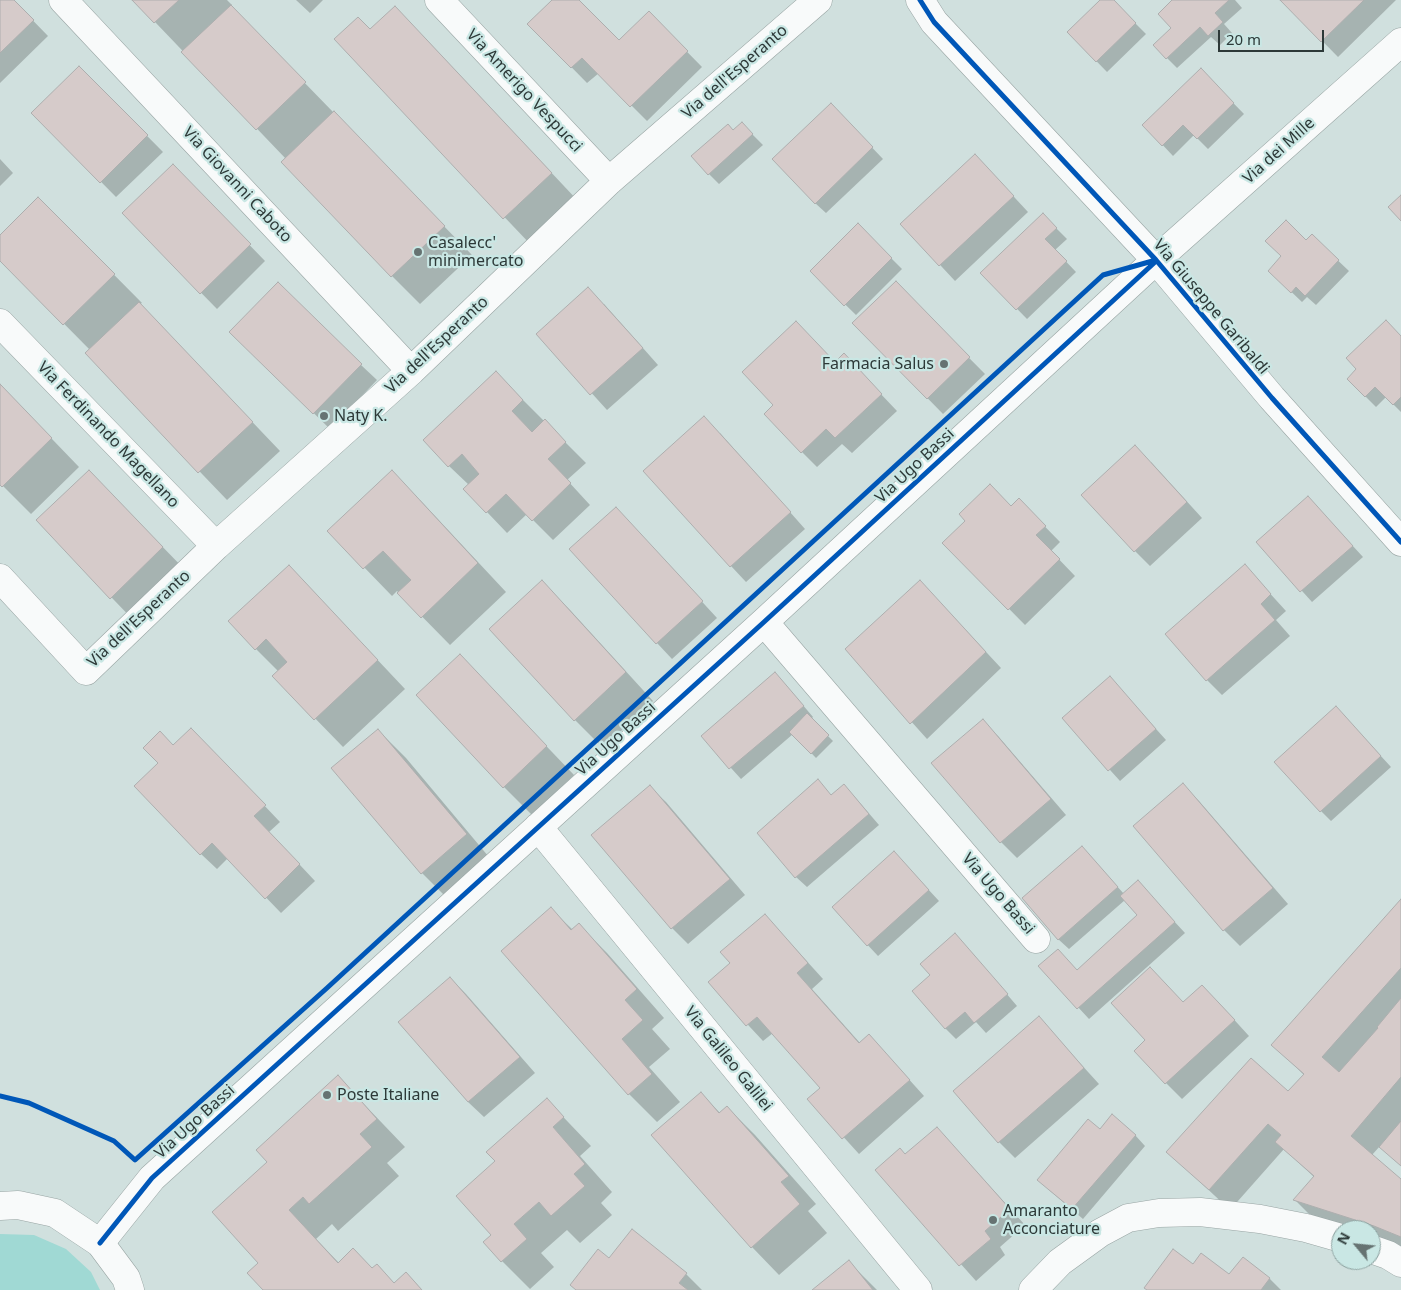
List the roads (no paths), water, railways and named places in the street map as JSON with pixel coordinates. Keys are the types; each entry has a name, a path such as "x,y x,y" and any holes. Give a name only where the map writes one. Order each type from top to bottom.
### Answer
{"street":[{"name":"Via Giovanni Caboto","path":"63,0 411,370"},
{"name":"Via Amerigo Vespucci","path":"439,0 609,181"},
{"name":"Via dell'Esperanto","path":"0,578 86,671 216,546 411,370 609,181 818,0"},
{"name":"Via Giuseppe Garibaldi","path":"920,0 934,22 1156,260 1272,398 1401,542"},
{"name":"Via dei Mille","path":"1156,260 1401,42"},
{"name":"Via Ugo Bassi","path":"100,1243 152,1178 764,622 1156,260"},
{"name":"Via Ferdinando Magellano","path":"0,323 216,546"},
{"name":"Via Ugo Bassi","path":"764,622 1036,939"},
{"name":"Via Galileo Galilei","path":"538,827 918,1290"},
{"path":"6,1201 55,1213 100,1243 126,1278 130,1290"},
{"path":"1033,1290 1060,1262 1100,1233 1128,1218 1159,1213 1200,1212 1260,1219 1331,1235"},
{"path":"1381,1253 1401,1263"}],"place":[{"name":"Casalecc' minimercato","path":"418,252"},
{"name":"Farmacia Salus","path":"944,364"},
{"name":"Naty K.","path":"324,416"},
{"name":"Poste Italiane","path":"327,1095"},
{"name":"Amaranto Acconciature","path":"993,1220"}]}
